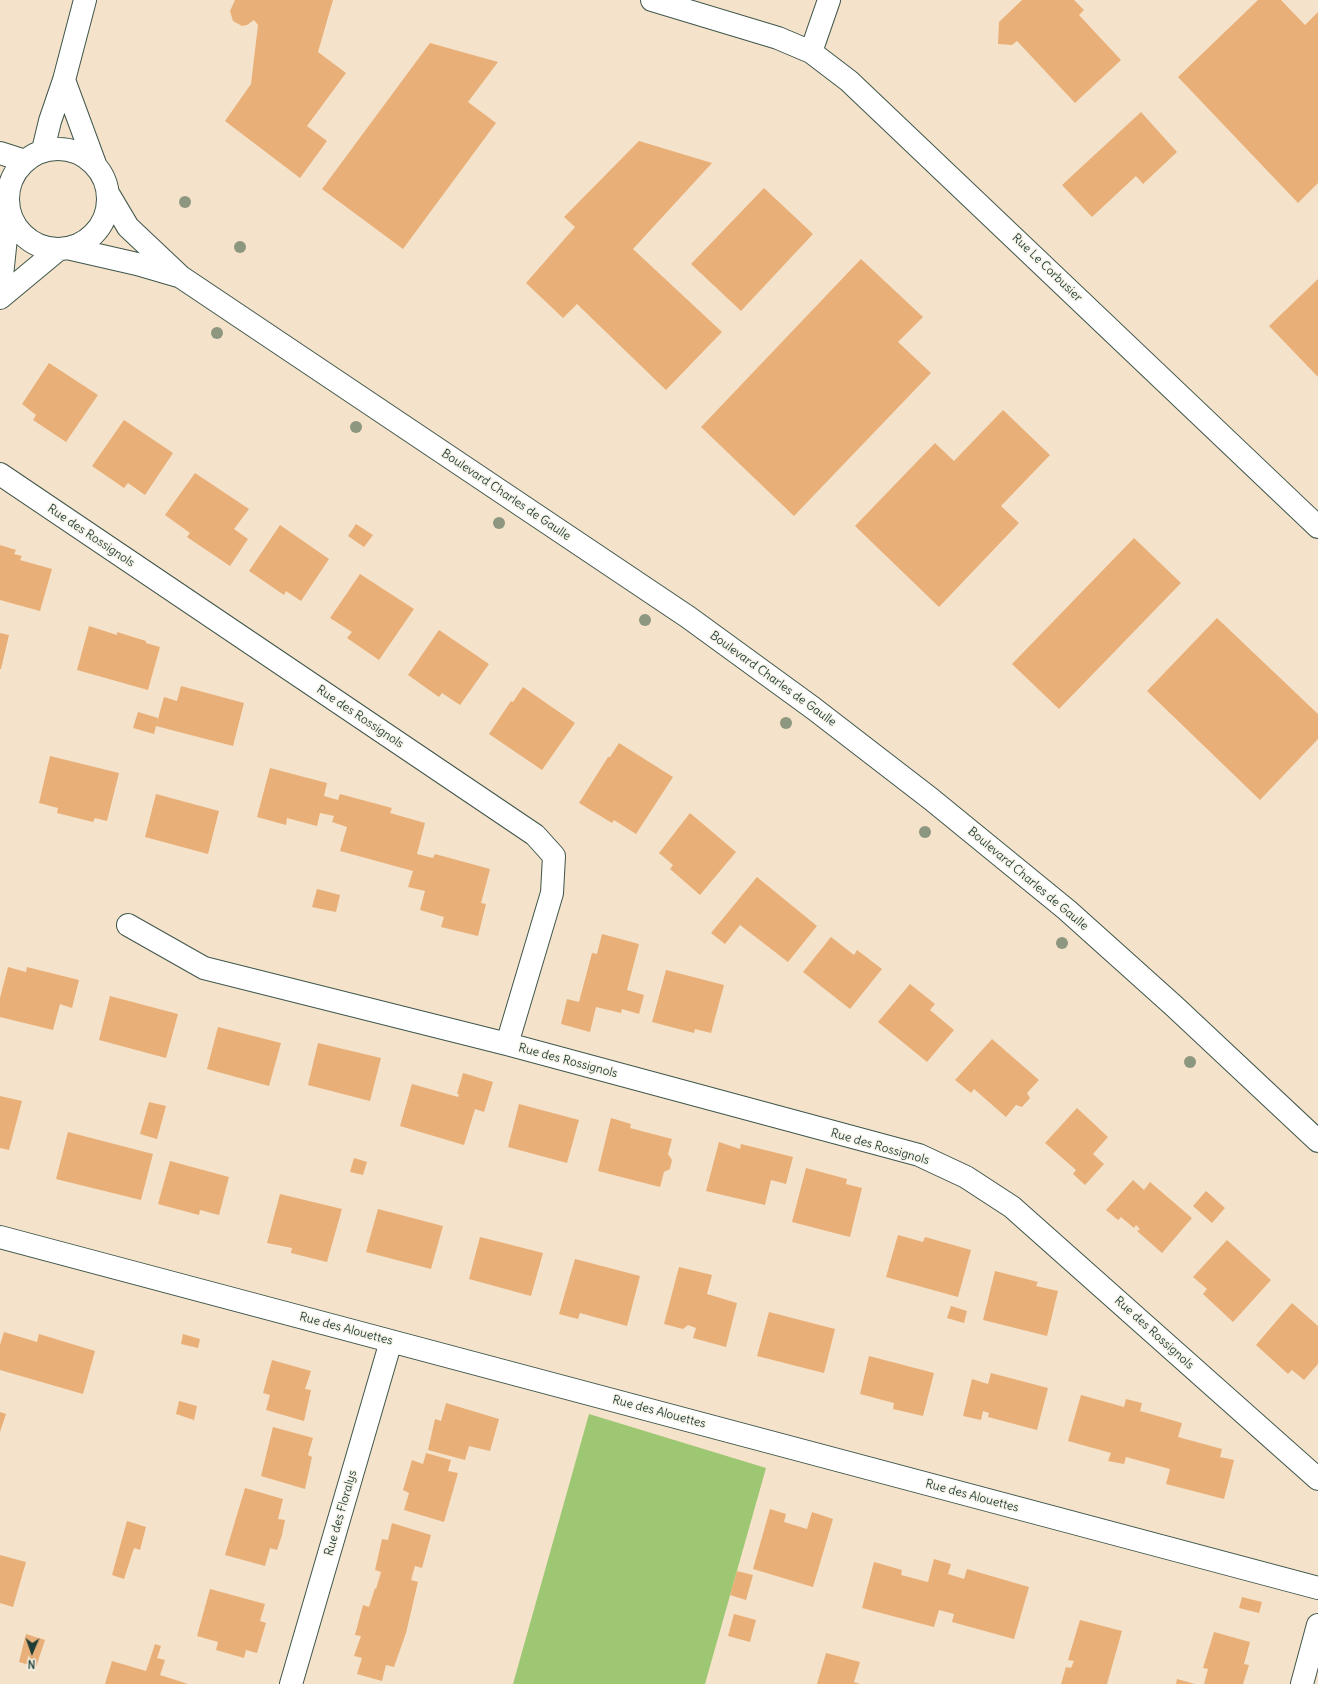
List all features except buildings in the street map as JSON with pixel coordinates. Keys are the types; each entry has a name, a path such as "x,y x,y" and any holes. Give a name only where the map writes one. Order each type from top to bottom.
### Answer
{"street":[{"path":"64,80 95,164 107,184 108,210 102,224 93,235 81,244 63,249 45,248 32,242 21,233 13,222 9,208 5,180 34,155 50,121 64,80 85,0"},
{"name":"Rue Le Corbusier","path":"652,0 778,38 811,52 849,81 1318,527"},
{"path":"811,52 829,0"},
{"path":"0,153 34,155 65,149 80,153 95,164"},
{"name":"Boulevard Charles de Gaulle","path":"108,195 128,227 181,277 688,617 813,708 932,799 1067,910 1174,1006 1318,1141"},
{"path":"0,295 9,208"},
{"path":"0,298 63,249"},
{"name":"Boulevard Charles de Gaulle","path":"63,249 137,264 181,277"},
{"name":"Rue des Rossignols","path":"0,474 535,835 554,856 552,893 507,1044"},
{"name":"Rue des Rossignols","path":"128,925 204,968 507,1044 919,1155 966,1177 1012,1208 1318,1479"},
{"name":"Rue des Alouettes","path":"0,1237 1318,1588"},
{"name":"Rue des Floralys","path":"291,1684 391,1341"},
{"path":"1302,1684 1318,1625"}],"green space":[{"path":"589,1414 766,1468 705,1684 513,1684"}]}
